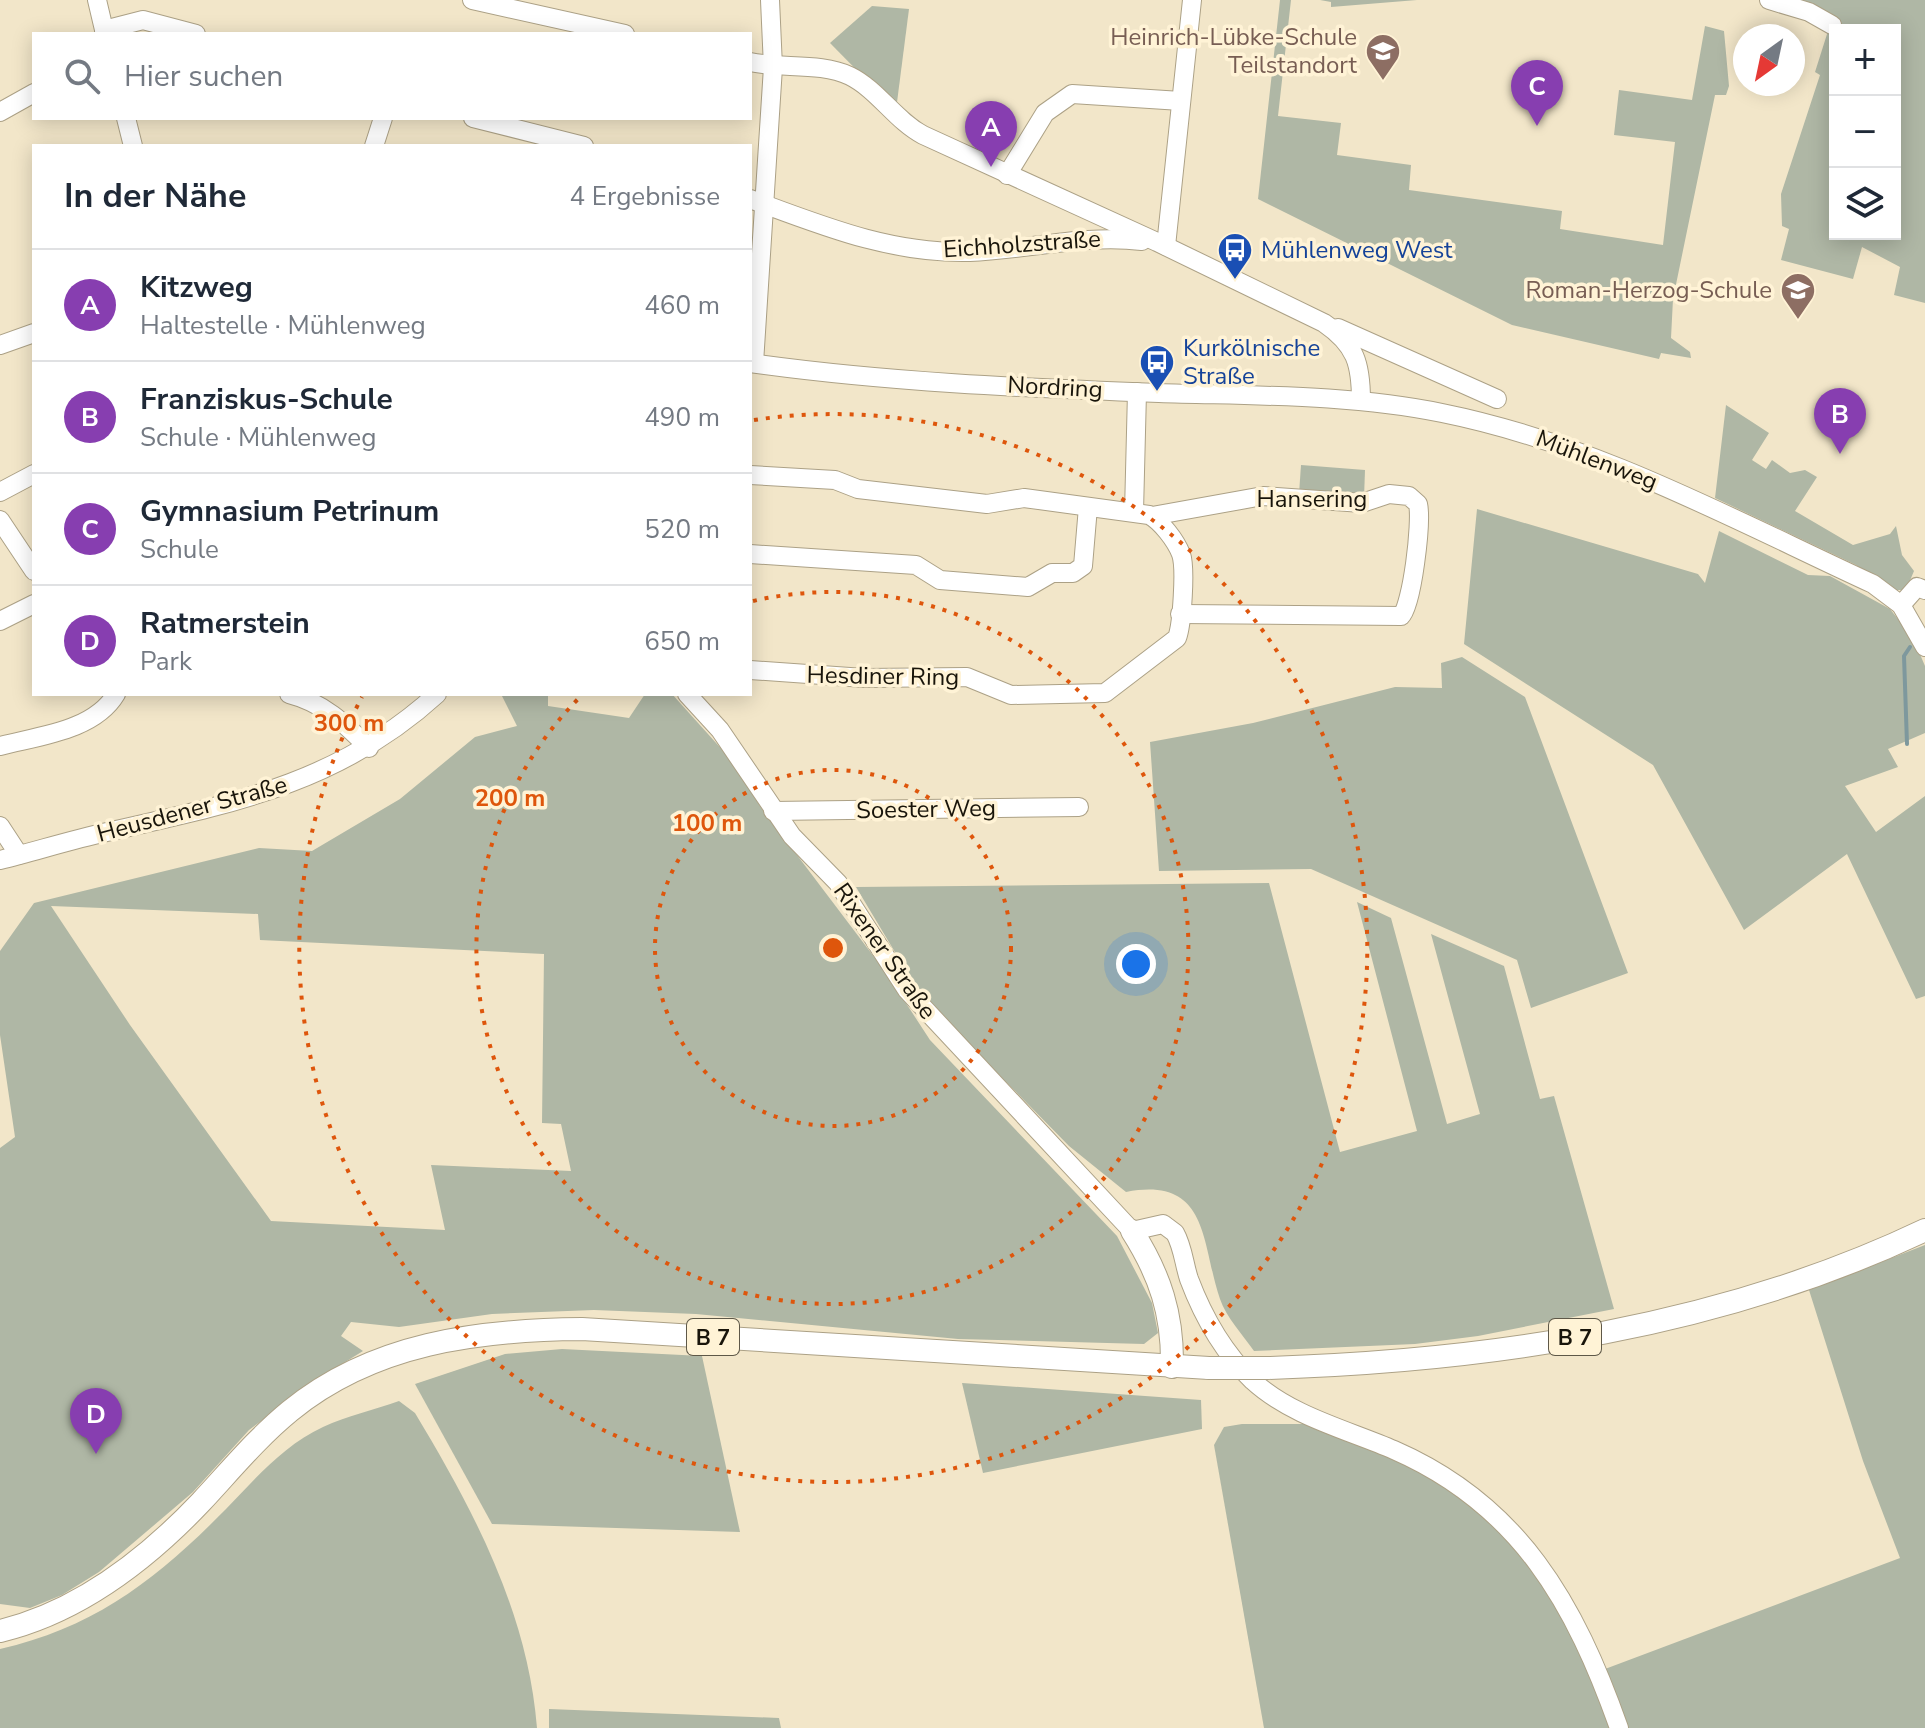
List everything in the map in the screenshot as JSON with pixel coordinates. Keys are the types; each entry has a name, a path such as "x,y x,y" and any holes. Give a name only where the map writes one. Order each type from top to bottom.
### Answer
{"main road":[{"name":"B 7","path":"0,1631 42,1618 105,1585 154,1548 291,1410 332,1383 404,1350 501,1331 582,1329 1172,1367 1267,1368 1424,1359 1637,1327 1771,1290 1874,1255 1925,1230"},
{"path":"1132,1231 1161,1283 1171,1324 1172,1367"}],"street":[{"path":"97,0 104,32 143,20 188,32"},
{"path":"472,0 616,32"},
{"path":"752,363 757,202 773,67 770,0"},
{"path":"1162,244 1192,0"},
{"path":"1769,0 1809,12 1830,24"},
{"path":"752,62 850,76 914,130 1162,244 1324,323 1370,340 1497,399"},
{"path":"0,112 32,94"},
{"path":"1007,175 1045,113 1072,94 1181,101"},
{"path":"126,120 132,144"},
{"path":"375,144 382,120"},
{"path":"481,120 576,144"},
{"name":"Eichholzstraße","path":"757,202 829,230 897,247 969,252 1098,238 1162,244"},
{"path":"1095,214 1104,227 1098,238"},
{"path":"1324,323 1345,338 1356,354 1361,371 1361,401"},
{"path":"0,345 32,334"},
{"name":"Nordring","path":"752,363 836,374 1137,392 1361,401"},
{"path":"752,475 835,480 858,489 987,504 1016,497 1143,514 1137,392"},
{"name":"Mühlenweg","path":"1361,401 1482,421 1595,456 1873,584 1901,605 1925,647"},
{"path":"0,492 32,475"},
{"name":"Hansering","path":"1143,514 1263,496 1362,503 1389,494 1409,496 1418,504 1416,561 1408,606 1401,616 1180,614"},
{"path":"752,554 916,565 940,580 1032,586 1052,573 1073,573 1083,566 1088,507"},
{"name":"Hesdiner Ring","path":"752,670 864,678 967,677 1011,695 1105,693 1174,641 1179,633 1182,556 1143,514"},
{"path":"0,520 32,568"},
{"path":"1901,605 1917,587 1925,590"},
{"path":"0,621 32,605"},
{"path":"0,746 77,725 99,714 114,696"},
{"path":"297,696 309,699 333,713 369,748"},
{"name":"Heusdener Straße","path":"0,860 266,793 318,774 369,748 434,696"},
{"name":"Rixener Straße","path":"689,696 720,730 792,836 838,883 879,949 923,1010 1132,1231"},
{"name":"Soester Weg","path":"773,811 1079,807"},
{"path":"0,826 19,855"},
{"path":"1132,1231 1156,1224 1175,1233 1206,1318 1225,1351 1256,1383 1296,1409 1435,1468 1465,1487 1494,1513 1529,1553 1563,1602 1600,1674 1619,1728"}],"green space":[{"path":"1280,0 1291,0 1278,116 1341,123 1337,155 1411,165 1409,190 1562,211 1560,229 1663,245 1675,142 1614,135 1619,90 1692,100 1705,26 1724,31 1729,86 1726,95 1715,95 1673,299 1671,338 1690,352 1691,358 1661,353 1659,359 1512,325 1258,199"},
{"path":"1320,0 1417,0 1331,7 1331,2"},
{"path":"1789,0 1925,0 1925,303 1894,295 1900,267 1862,247 1853,279 1781,260 1789,229 1782,226 1781,194 1820,75 1815,72 1828,31"},
{"path":"872,6 909,9 896,110 830,43"},
{"path":"1726,405 1769,433 1752,460 1766,469 1772,460 1790,473 1805,470 1817,477 1795,511 1853,545 1890,534 1896,526 1902,555 1914,571 1906,590 1894,590 1856,565 1715,498"},
{"path":"1301,465 1365,470 1364,498 1299,494"},
{"path":"1477,509 1698,574 1705,583 1719,531 1808,575 1830,576 1890,609 1913,638 1925,666 1925,733 1888,749 1898,767 1845,786 1876,832 1925,796 1925,996 1916,999 1847,854 1744,930 1653,765 1464,644"},
{"path":"1462,657 1525,697 1628,973 1531,1008 1517,960 1311,869 1159,871 1150,742 1253,723 1395,687 1442,688 1441,663"},
{"path":"502,696 548,696 548,706 629,718 644,696 674,696 735,764 760,806 887,974 930,1040 1117,1236 1152,1303 1158,1333 1144,1344 958,1339 696,1314 594,1310 492,1314 399,1327 351,1322 341,1336 363,1351 321,1377 249,1430 193,1492 99,1572 62,1595 30,1608 0,1604 0,1148 15,1137 0,1035 0,951 34,903 259,848 312,851 400,799 475,737 517,726","holes":["51,906 258,914 260,940 544,954 542,1123 561,1124 571,1171 431,1165 445,1230 271,1221 130,1025"]},
{"path":"1269,883 1340,1152 1417,1131 1357,902 1391,918 1447,1124 1480,1114 1431,934 1504,966 1540,1099 1554,1096 1614,1309 1478,1336 1415,1344 1254,1351 1223,1306 1204,1237 1188,1204 1173,1194 1153,1190 1126,1192 1069,1146 920,994 856,887"},
{"path":"1925,1245 1925,1728 1628,1728 1605,1669 1900,1558 1863,1461 1809,1290"},
{"path":"562,1349 702,1356 740,1532 492,1524 415,1384 505,1354"},
{"path":"962,1383 1201,1400 1202,1429 983,1473"},
{"path":"399,1401 415,1413 437,1450 495,1564 522,1644 532,1685 537,1728 0,1728 0,1649 66,1628 123,1597 175,1557 295,1443 332,1423"},
{"path":"1242,1424 1318,1424 1465,1492 1554,1592 1616,1728 1264,1728 1214,1445 1224,1427"},
{"path":"549,1709 779,1718 781,1728 549,1728"}],"waterway":[{"path":"1907,744 1904,656 1910,647"}],"place":[{"name":"Heinrich-Lübke-Schule Teilstandort","path":"1383,82"},
{"name":"Gymnasium Petrinum","path":"1537,126"},
{"name":"Kitzweg","path":"991,167"},
{"name":"Mühlenweg West","path":"1235,281"},
{"name":"Roman-Herzog-Schule","path":"1798,321"},
{"name":"Kurkölnische Straße","path":"1157,393"},
{"name":"Franziskus-Schule","path":"1840,454"},
{"name":"Ratmerstein","path":"96,1454"}]}
